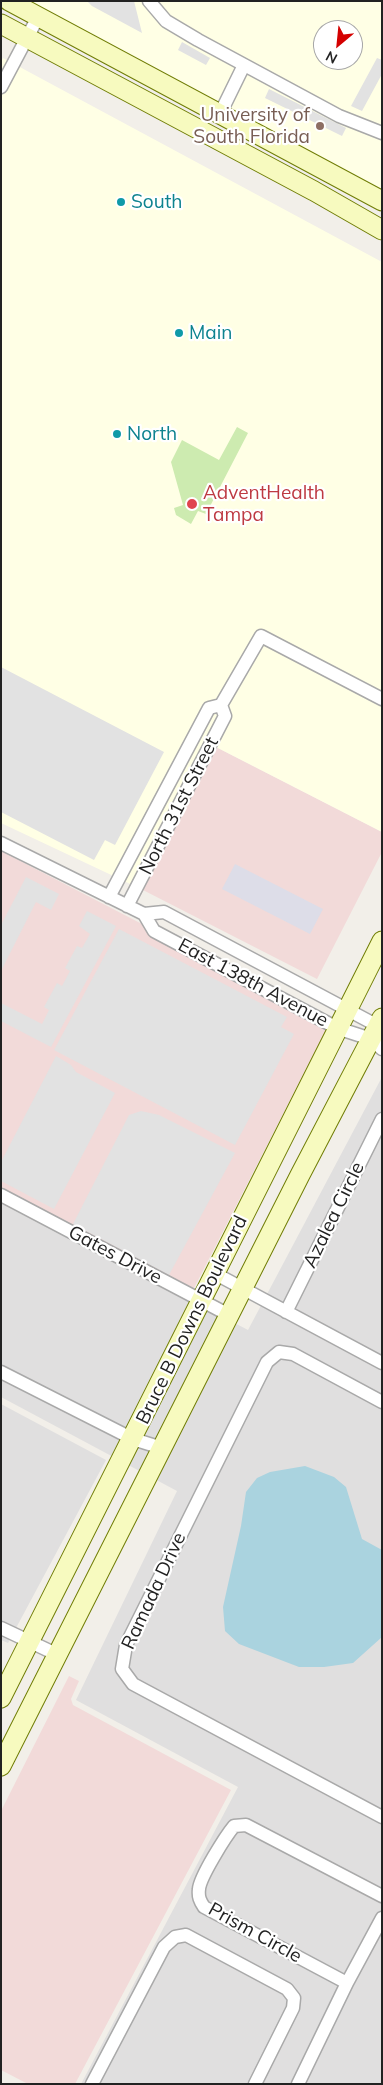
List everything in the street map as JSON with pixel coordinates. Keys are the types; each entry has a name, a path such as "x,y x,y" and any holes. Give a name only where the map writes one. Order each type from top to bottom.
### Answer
{"main road":[{"path":"9,1 382,201"},
{"path":"1,24 382,230"},
{"name":"Bruce B Downs Boulevard","path":"1,1698 382,941"},
{"name":"Bruce B Downs Boulevard","path":"1,1766 242,1289 378,1033"}],"street":[{"path":"149,1 166,21 339,116 382,133"},
{"path":"1,87 38,17"},
{"path":"220,114 244,65"},
{"name":"North 31st Street","path":"109,897 209,708 221,705 261,636 382,699"},
{"name":"North 31st Street","path":"127,906 225,716 221,705"},
{"name":"East 138th Avenue","path":"1,843 144,914 164,912 348,1008 378,1033"},
{"name":"East 138th Avenue","path":"144,914 154,931 337,1028 378,1033"},
{"name":"Azalea Circle","path":"286,1312 382,1118"},
{"name":"Gates Drive","path":"1,1195 229,1315"},
{"path":"214,1273 382,1363"},
{"name":"Ramada Drive","path":"382,1402 293,1354 279,1352 267,1362 126,1645 122,1669 133,1684 382,1817"},
{"path":"1,1372 133,1439 162,1448"},
{"path":"1,1628 56,1654"},
{"name":"Prism Circle","path":"347,1984 204,1907 199,1899 199,1886 225,1837 234,1826 246,1825 382,1896"},
{"path":"298,2084 382,1918"},
{"path":"92,2084 164,1947 175,1938 186,1935 287,1989 294,1998 293,2008 255,2084"}],"shaded area":[{"name":"University of South Florida","path":"25,1 382,1 382,192"},
{"path":"87,1 134,1 142,33 92,6"},
{"path":"182,42 210,58 206,65 178,50"},
{"name":"AdventHealth Tampa","path":"3,58 382,262 382,832 214,746 141,889 1,823 1,62"},
{"path":"377,58 382,60 382,74 362,111 351,106"},
{"path":"269,89 346,128 342,136 265,98"},
{"path":"1,667 164,752 115,845 105,840 94,860 1,812"},
{"path":"214,746 382,832 382,852 317,979 141,889"},
{"path":"1,851 142,924 151,937 326,1030 191,1294 1,1194"},
{"path":"235,864 323,909 310,934 222,889"},
{"path":"26,877 59,894 51,910 36,902 1,971 1,925"},
{"path":"87,911 116,926 51,1047 1,1021 1,1003 42,1024 49,1010 44,1007 57,983 62,986 70,971 65,968 77,946 82,948 90,934 79,926"},
{"path":"119,929 287,1017 281,1027 294,1034 235,1145 54,1050"},
{"path":"56,1056 71,1065 76,1072 115,1093 54,1209 1,1181 1,1162"},
{"path":"382,1077 382,2084 81,2084 238,1787 76,1700 177,1491 1,1397 1,1201 248,1330"},
{"path":"141,1111 159,1115 235,1153 169,1275 73,1224 129,1115"},
{"path":"1,1404 106,1460 8,1643 1,1640"},
{"path":"69,1676 79,1681 71,1699 73,1705 231,1790 75,2084 28,2084 1,2070 1,1811"}],"green space":[{"path":"237,427 248,433 206,514 198,511 191,524 176,515 174,508 183,505 171,462 182,440 219,460"}],"water":[{"path":"305,1466 334,1477 346,1487 362,1539 382,1550 382,1637 353,1663 324,1667 299,1667 239,1644 225,1631 223,1607 241,1526 246,1492 257,1478 270,1472"}],"place":[{"name":"University of South Florida","path":"320,126"},
{"name":"South","path":"121,202"},
{"name":"Main","path":"179,333"},
{"name":"North","path":"117,434"},
{"name":"AdventHealth Tampa","path":"192,504"}]}
